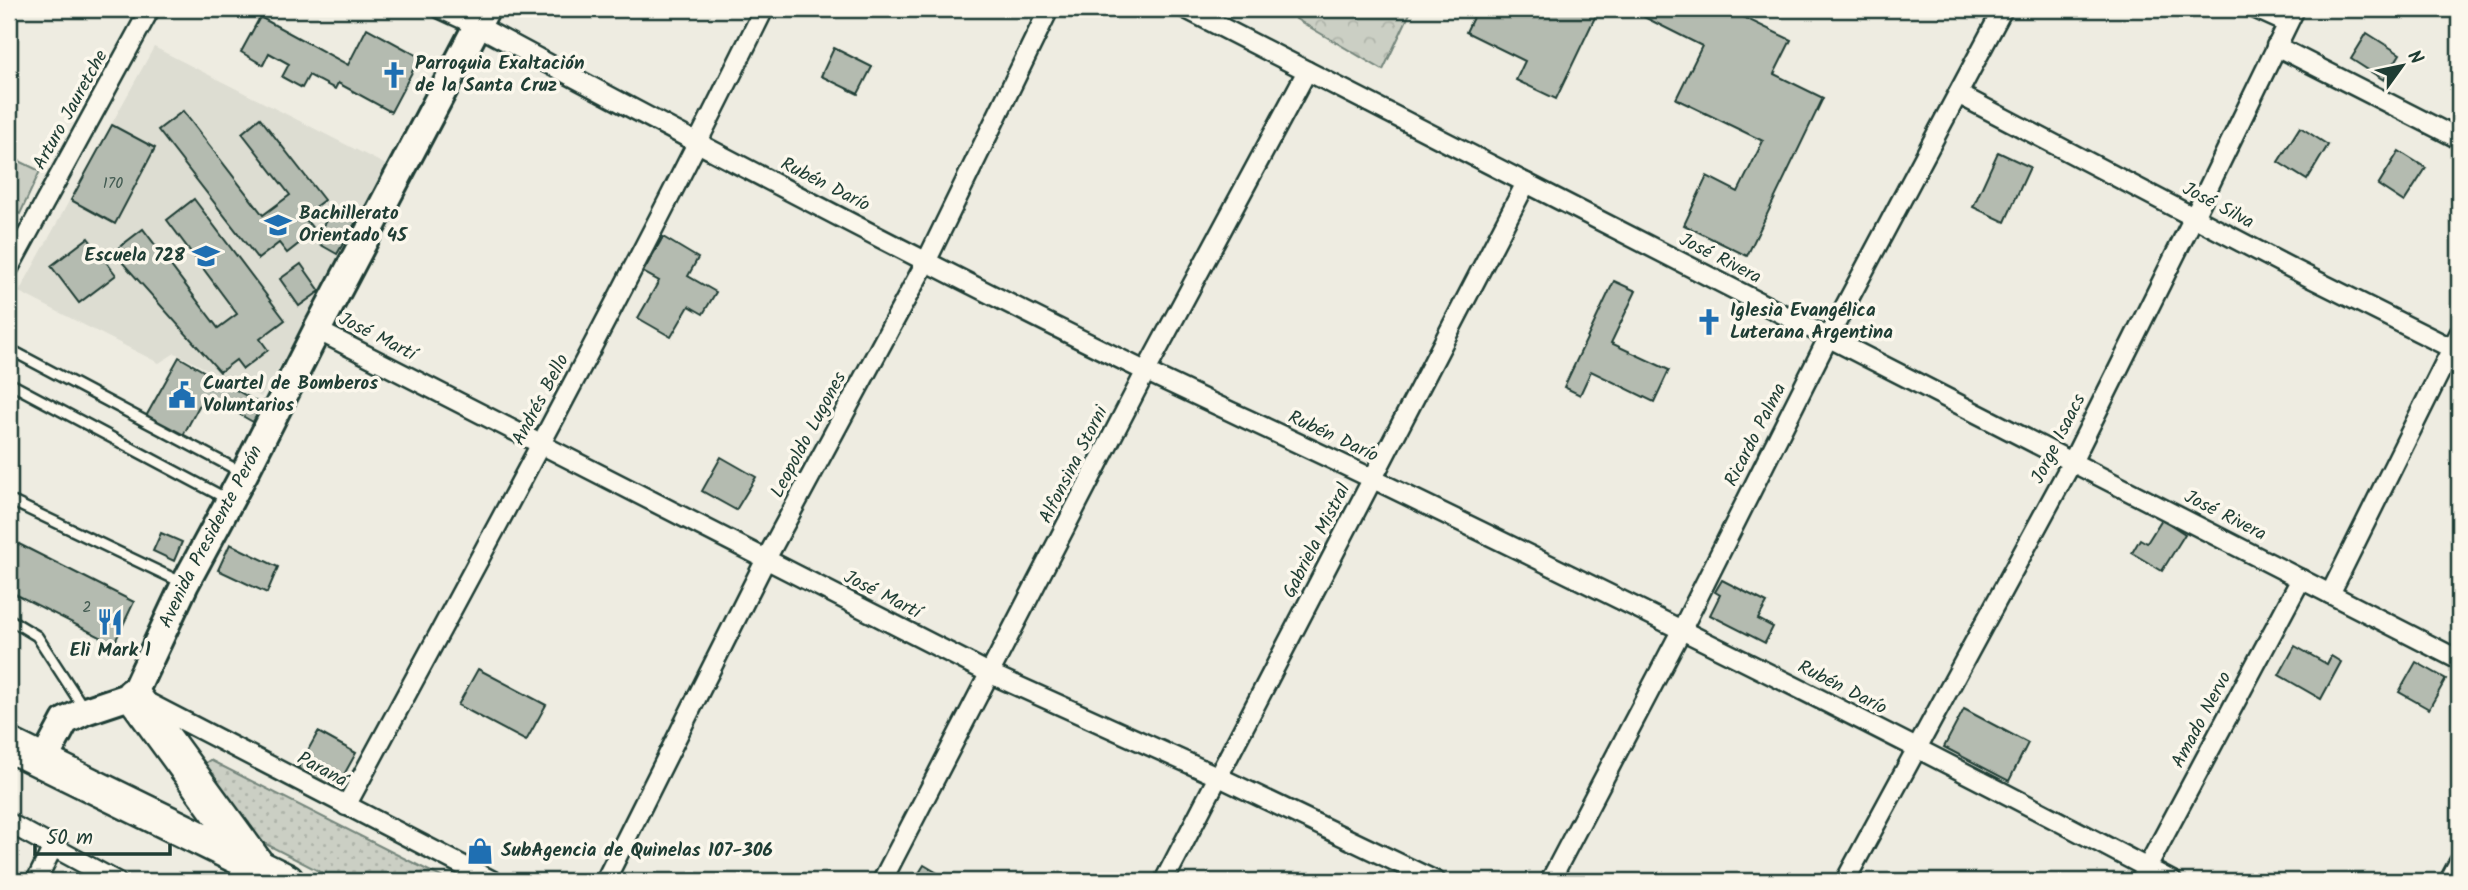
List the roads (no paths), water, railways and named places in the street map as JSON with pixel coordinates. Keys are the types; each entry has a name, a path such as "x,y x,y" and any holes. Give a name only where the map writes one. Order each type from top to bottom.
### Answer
{"highway":[{"path":"133,695 258,866"},
{"path":"9,745 288,881"}],"main road":[{"name":"Avenida Presidente Perón","path":"133,695 185,584 482,17"},
{"path":"43,762 65,721 85,711 133,695"}],"street":[{"name":"Arturo Jauretche","path":"9,268 150,9"},
{"name":"Rubén Darío","path":"441,9 482,17 698,144 1146,371 1373,479 1918,749 2143,875 2172,881"},
{"name":"Andrés Bello","path":"346,806 542,445 698,144 764,9"},
{"name":"Leopoldo Lugones","path":"605,881 766,559 927,260 1049,9"},
{"name":"José Rivera","path":"1186,9 2459,660"},
{"name":"Ricardo Palma","path":"1550,881 1681,631 1828,338 2003,9"},
{"path":"2256,9 2291,16"},
{"name":"Jorge Isaacs","path":"1845,881 2072,462 2291,16"},
{"path":"2276,46 2459,139"},
{"name":"Alfonsina Storni","path":"882,881 1146,371 1307,71"},
{"name":"José Silva","path":"1958,94 2194,217 2457,345"},
{"name":"Gabriela Mistral","path":"1164,881 1526,183"},
{"name":"José Martí","path":"317,330 991,674 1219,777 1436,881"},
{"path":"2330,594 2457,345"},
{"name":"Amado Nervo","path":"2143,875 2301,579"},
{"name":"Paraná","path":"133,695 493,881"},
{"path":"9,823 116,881"},
{"path":"36,881 53,847"},
{"path":"2449,881 2459,862"}],"lane":[{"path":"9,349 244,474"},
{"path":"9,383 230,500"},
{"path":"9,500 185,584"},
{"path":"9,619 37,636 85,711"}],"place":[{"name":"Parroquia Exaltación de la Santa Cruz","path":"394,75"},
{"name":"Bachillerato Orientado 45","path":"278,225"},
{"name":"Escuela 728","path":"206,256"},
{"name":"Iglesia Evangélica Luterana Argentina","path":"1709,322"},
{"name":"Cuartel de Bomberos Voluntarios","path":"182,395"},
{"name":"Eli Mark l","path":"110,622"},
{"name":"SubAgencia de Quinelas 107-306","path":"480,851"}]}
